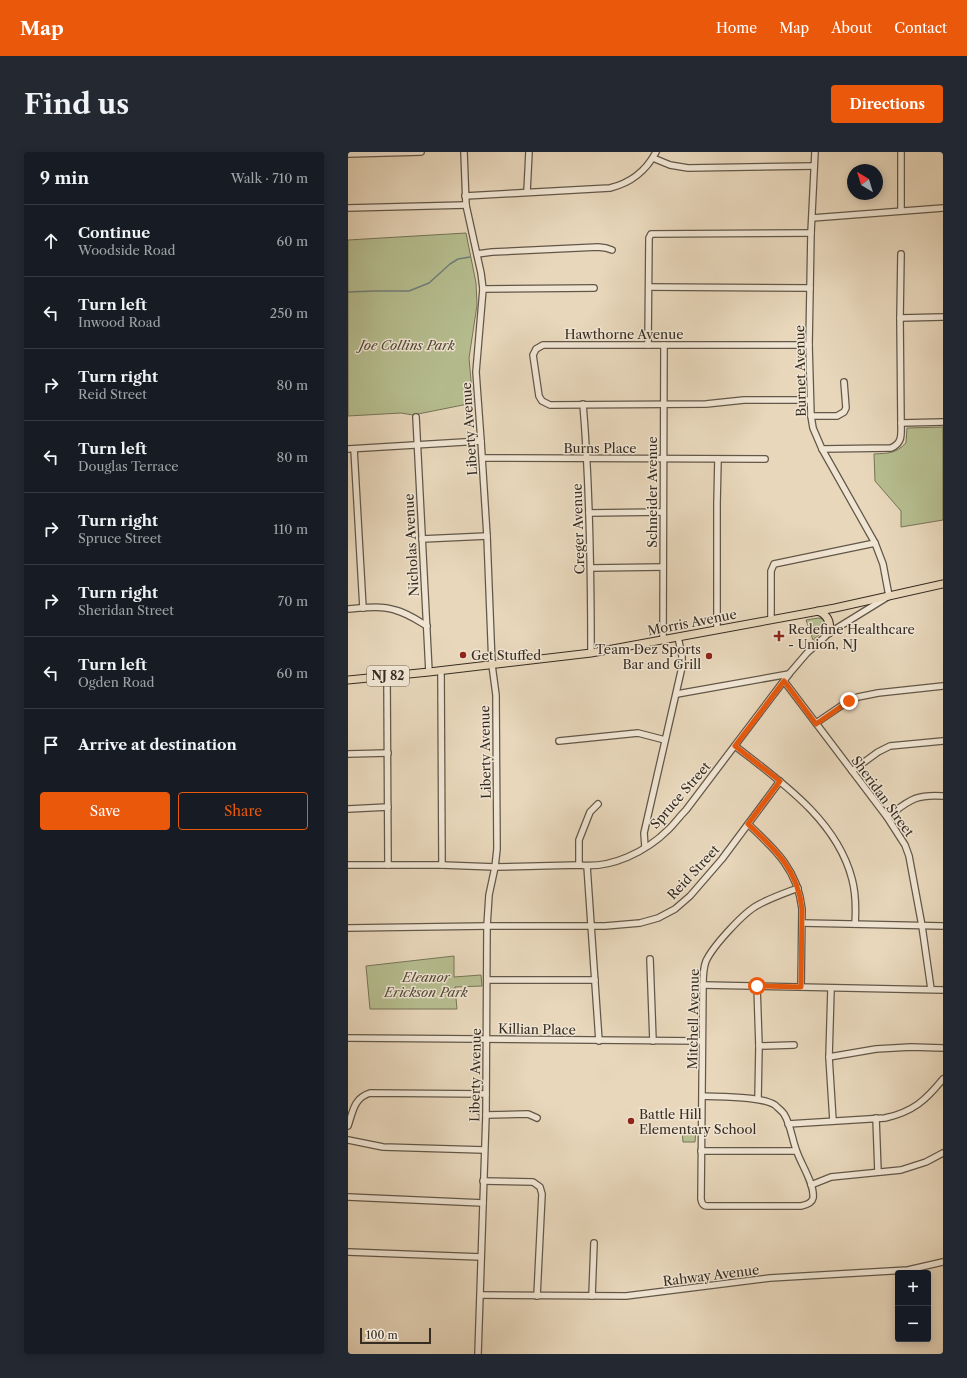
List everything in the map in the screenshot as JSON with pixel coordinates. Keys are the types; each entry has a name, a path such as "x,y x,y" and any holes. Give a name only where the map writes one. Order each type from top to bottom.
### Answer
{"main road":[{"name":"Morris Avenue","path":"348,680 441,671 591,653 817,611 943,584"},
{"path":"817,611 824,614 829,621 829,633"}],"street":[{"path":"348,154 421,152"},
{"name":"Liberty Avenue","path":"464,152 466,205 483,289 476,372 487,536 492,665 496,695 497,849 489,896 487,926 486,1115 478,1354"},
{"path":"527,192 529,152"},
{"path":"465,196 604,189 617,186 635,177 646,168 656,152"},
{"name":"Burnet Avenue","path":"815,152 811,233 809,345 811,416 813,428 822,449 875,543 883,564 889,596"},
{"path":"901,152 902,211"},
{"path":"653,158 670,165 688,168 814,166"},
{"path":"348,208 466,205"},
{"path":"812,218 943,208"},
{"path":"648,345 649,238 651,234 811,233"},
{"path":"477,254 598,247 612,250"},
{"path":"822,449 891,448 897,445 901,439 901,254"},
{"path":"649,287 810,288"},
{"path":"483,289 594,288"},
{"path":"900,318 943,317"},
{"name":"Hawthorne Avenue","path":"583,404 550,405 542,401 538,392 533,355 534,351 538,347 543,345 809,345"},
{"name":"Schneider Avenue","path":"663,640 664,345"},
{"path":"811,416 837,416 844,412 846,408 844,382"},
{"path":"583,404 706,404 744,400 810,400"},
{"name":"Creger Avenue","path":"583,404 589,513 591,653"},
{"name":"Nicholas Avenue","path":"416,417 429,672"},
{"path":"901,423 943,422"},
{"path":"363,608 351,449 481,441"},
{"name":"Burns Place","path":"482,458 765,459"},
{"path":"717,630 718,459"},
{"path":"589,513 663,512"},
{"path":"422,539 487,536"},
{"path":"771,620 771,571 774,564 875,543"},
{"path":"590,568 663,567"},
{"name":"Spruce Street","path":"348,865 442,865 495,867 587,866 612,863 632,854 645,847 669,829 686,810 789,674 807,653 829,633 889,596"},
{"path":"348,609 383,608 395,610 427,626"},
{"path":"645,847 644,833 682,667 678,637"},
{"path":"441,671 442,865"},
{"path":"676,694 789,674"},
{"path":"387,676 388,865"},
{"name":"Sheridan Street","path":"784,681 903,840 909,856 922,926 930,989"},
{"path":"816,724 841,706 858,697 878,693 943,686"},
{"path":"559,741 638,733 665,740"},
{"path":"852,771 878,752 890,746 943,741"},
{"path":"735,746 780,781 805,803 834,839 845,859 852,878 855,893 856,924"},
{"path":"348,754 388,753"},
{"name":"Reid Street","path":"348,928 605,926 645,922 658,918 675,909 690,896 722,859 780,781"},
{"path":"887,818 915,798 930,795 943,796"},
{"path":"579,865 579,840 590,812 598,804"},
{"path":"348,809 388,807"},
{"path":"748,824 779,854 792,875 801,897 801,987"},
{"path":"587,866 599,1041"},
{"name":"Mitchell Avenue","path":"798,888 748,910 710,953 705,962 703,971 701,1199 704,1206 802,1206 811,1202 813,1197 811,1185"},
{"path":"802,923 943,926"},
{"path":"650,960 653,1041"},
{"path":"486,980 595,980"},
{"path":"703,985 943,990"},
{"path":"757,986 759,1046 758,1099"},
{"path":"831,988 829,1057 833,1121"},
{"name":"Killian Place","path":"348,1038 702,1041"},
{"path":"759,1046 794,1045"},
{"path":"829,1057 876,1049 911,1047 943,1048"},
{"path":"788,1124 892,1116 912,1109 930,1094 943,1079"},
{"path":"348,1126 354,1107 358,1100 364,1095 370,1093 486,1094"},
{"path":"702,1096 758,1099 775,1106 784,1114 796,1151 811,1185 831,1178 901,1170 926,1162 943,1153"},
{"path":"486,1115 528,1114 537,1118"},
{"path":"876,1118 878,1172"},
{"path":"348,1140 383,1147 484,1150"},
{"path":"701,1151 796,1151"},
{"path":"483,1181 533,1182 540,1187 542,1194 537,1296"},
{"path":"348,1197 483,1203"},
{"path":"592,1296 594,1243"},
{"path":"348,1252 481,1256"},
{"name":"Rahway Avenue","path":"481,1295 630,1296 770,1278 908,1270 943,1262"}],"green space":[{"name":"Joe Collins Park","path":"466,233 476,283 477,305 469,358 473,403 413,415 401,413 348,416 348,240"},
{"path":"943,427 943,520 901,527 901,511 875,481 874,454 892,452 902,447 906,443 907,428"},
{"path":"818,618 824,619 828,627 813,640 806,620"},
{"name":"Eleanor Erickson Park","path":"454,956 454,977 481,975 482,986 455,987 457,1009 370,1009 366,966"},
{"path":"696,1129 695,1142 683,1142 682,1130"}],"waterway":[{"path":"348,292 409,291 429,283 450,264 458,259 470,257"}],"place":[{"name":"Redefine Healthcare - Union, NJ","path":"779,636"},
{"name":"Get Stuffed","path":"463,655"},
{"name":"Team Dez Sports Bar and Grill","path":"709,656"},
{"name":"Battle Hill Elementary School","path":"631,1121"}],"route":[{"path":"757,986 801,987 801,897 797,884 779,854 748,824 780,781 735,746 784,681 816,724 849,701"}]}
